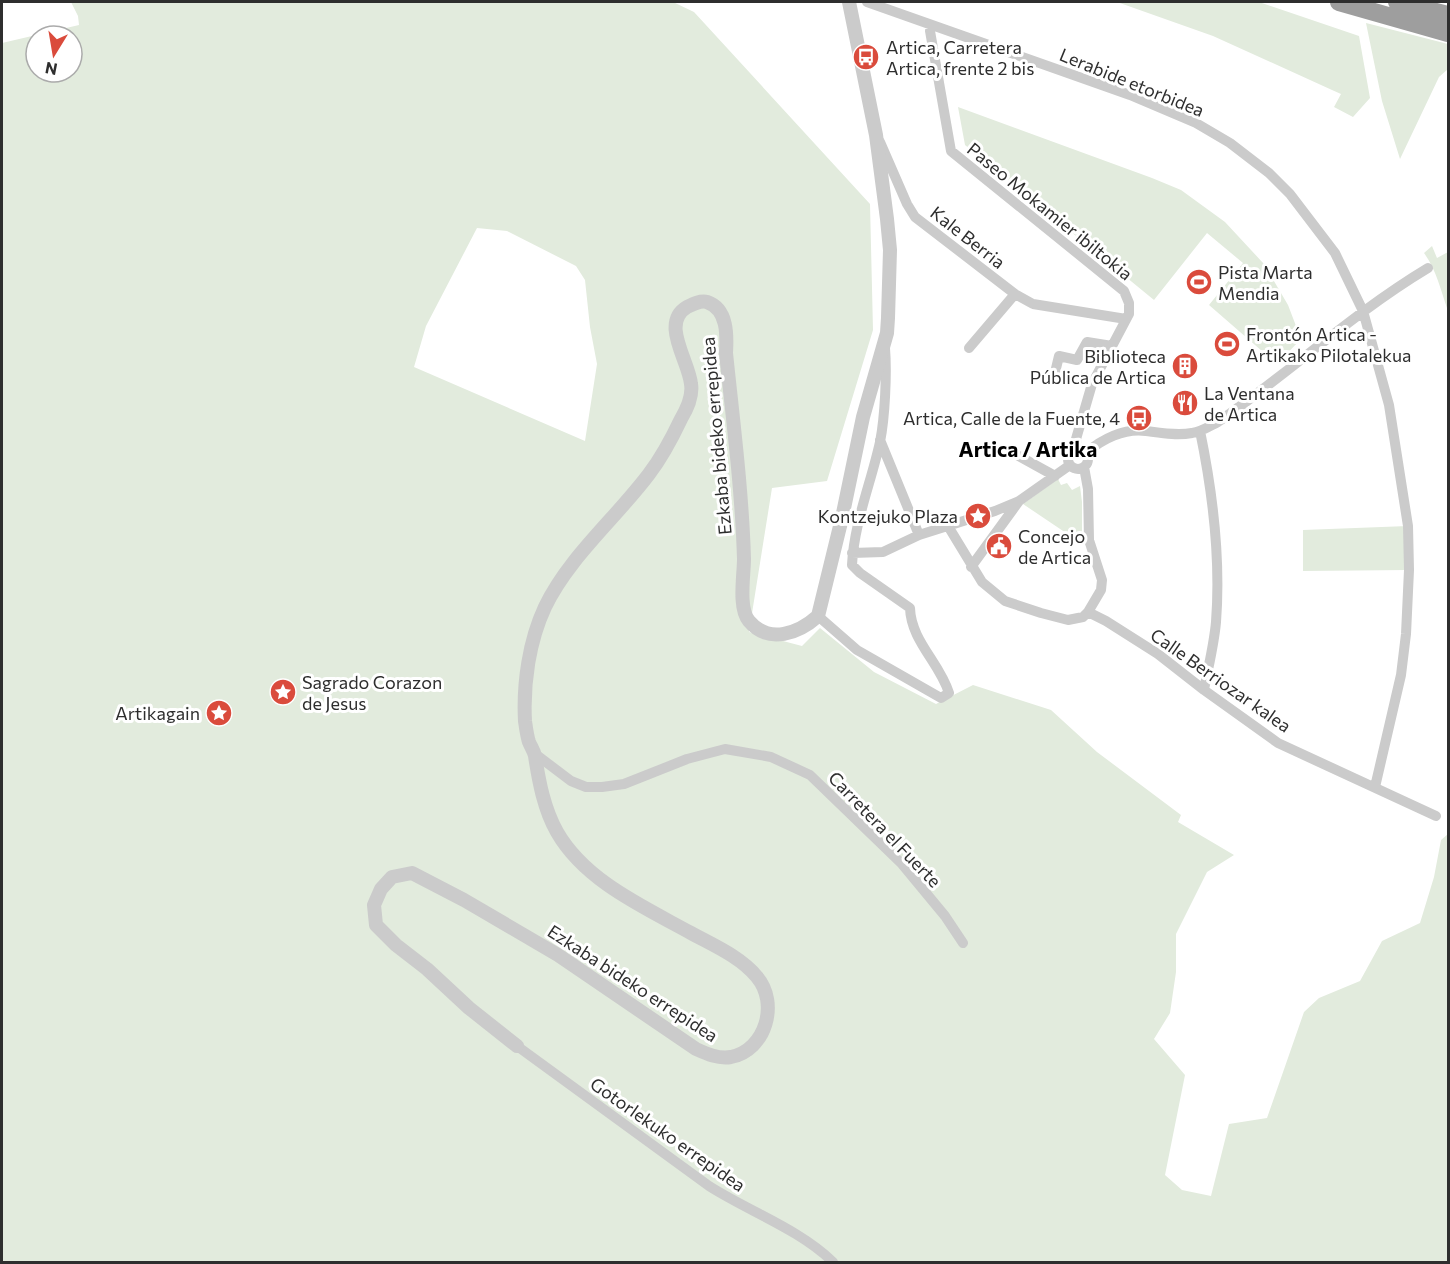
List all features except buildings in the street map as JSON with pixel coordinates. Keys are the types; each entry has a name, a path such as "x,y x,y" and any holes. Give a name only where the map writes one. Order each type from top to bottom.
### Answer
{"highway":[{"path":"1339,2 1449,33"},
{"path":"1397,2 1449,15"}],"street":[{"path":"849,2 876,135 891,250 888,318 884,345 862,417 842,518 818,616 856,650 940,698 949,693 945,680 910,622 910,608 852,565 852,553 880,440 886,364 884,345"},
{"name":"Lerabide etorbidea","path":"867,2 1130,95 1196,123 1230,143 1269,173 1290,194 1335,253 1363,311 1389,405 1405,495 1409,548 1406,634 1401,675 1375,788"},
{"name":"Paseo Mokamier ibiltokia","path":"931,25 930,31 951,151 1124,291 1129,303 1129,314 1126,319"},
{"name":"Kale Berria","path":"876,135 915,217 1015,294 1033,304 1126,319"},
{"path":"1070,465 1069,455 1120,434 1143,430 1162,434 1200,431 1230,413 1363,311 1428,268"},
{"path":"969,348 1015,294"},
{"name":"Ezkaba bideko errepidea","path":"517,1046 469,1008 376,925 374,905 381,889 392,877 412,873 464,900 558,955 696,1048 714,1057 729,1057 745,1052 759,1037 768,1020 768,999 757,977 733,956 618,891 587,869 572,853 557,832 546,807 525,723 524,691 544,608 580,556 650,473 689,402 692,387 675,331 678,315 685,308 697,302 707,302 716,308 724,319 727,333 726,353 743,538 742,603 748,620 760,630 774,634 792,633 806,626 818,616"},
{"path":"948,526 982,582 1005,600 1068,620 1083,617 1088,612 1101,590 1102,580 1089,540 1088,489 1084,468 1088,460 1076,439 1092,384 1126,319"},
{"path":"1053,381 1059,356 1077,360 1087,342 1112,346"},
{"path":"1200,431 1211,488 1218,553 1216,624 1204,690"},
{"path":"880,440 918,535"},
{"path":"996,450 1015,454 1055,476"},
{"path":"852,553 883,552 918,535 1019,501 1070,465"},
{"path":"1070,465 1076,469 1084,468"},
{"path":"971,567 1019,501"},
{"name":"Calle Berriozar kalea","path":"1088,612 1158,654 1278,743 1436,816"},
{"name":"Carretera el Fuerte","path":"534,753 571,782 586,787 602,788 624,784 687,759 725,749 771,757 810,775 902,864 945,916 963,944"},
{"name":"Gotorlekuko errepidea","path":"517,1046 709,1186 804,1239 833,1263"}],"shaded area":[{"path":"71,2 673,2 694,12 870,204 873,330 827,481 772,488 749,632 802,646 820,628 874,672 936,704 973,685 1051,710 1097,752 1181,815 1178,822 1234,855 1207,872 1176,934 1176,972 1170,1013 1154,1039 1185,1075 1165,1175 1182,1190 1211,1196 1229,1124 1267,1118 1304,1012 1319,998 1360,981 1382,941 1420,923 1434,877 1441,840 1448,834 1448,1262 2,1262 2,43 24,38 24,84 84,84 84,24 79,24 78,16","holes":["477,228 507,231 576,266 585,280 597,364 585,441 414,367 426,326"]},
{"path":"1117,2 1259,2 1359,36 1370,98 1353,117 1334,107 1341,94 1213,36"},
{"path":"1366,23 1448,44 1448,69 1439,77 1400,159 1382,101"},
{"path":"958,107 1181,190 1225,222 1264,264 1288,305 1301,339 1277,364 1209,305 1243,263 1207,233 1154,300 965,145"},
{"path":"1432,246 1437,258 1448,252 1448,311 1435,273 1424,253"},
{"path":"1058,479 1061,485 1067,483 1072,490 1080,486 1082,541 1072,537 1023,504"},
{"path":"1408,526 1409,570 1303,571 1303,530"}],"place":[{"name":"Artica, Carretera Artica, frente 2 bis","path":"866,57"},
{"name":"Pista Marta Mendia","path":"1199,282"},
{"name":"Frontón Artica - Artikako Pilotalekua","path":"1227,344"},
{"name":"Biblioteca Pública de Artica","path":"1185,366"},
{"name":"La Ventana de Artica","path":"1185,403"},
{"name":"Artica, Calle de la Fuente, 4","path":"1139,418"},
{"name":"Kontzejuko Plaza","path":"978,516"},
{"name":"Concejo de Artica","path":"999,546"},
{"name":"Sagrado Corazon de Jesus","path":"283,692"},
{"name":"Artikagain","path":"219,713"}],"district":[{"name":"Artica / Artika","path":"1028,448"}]}
